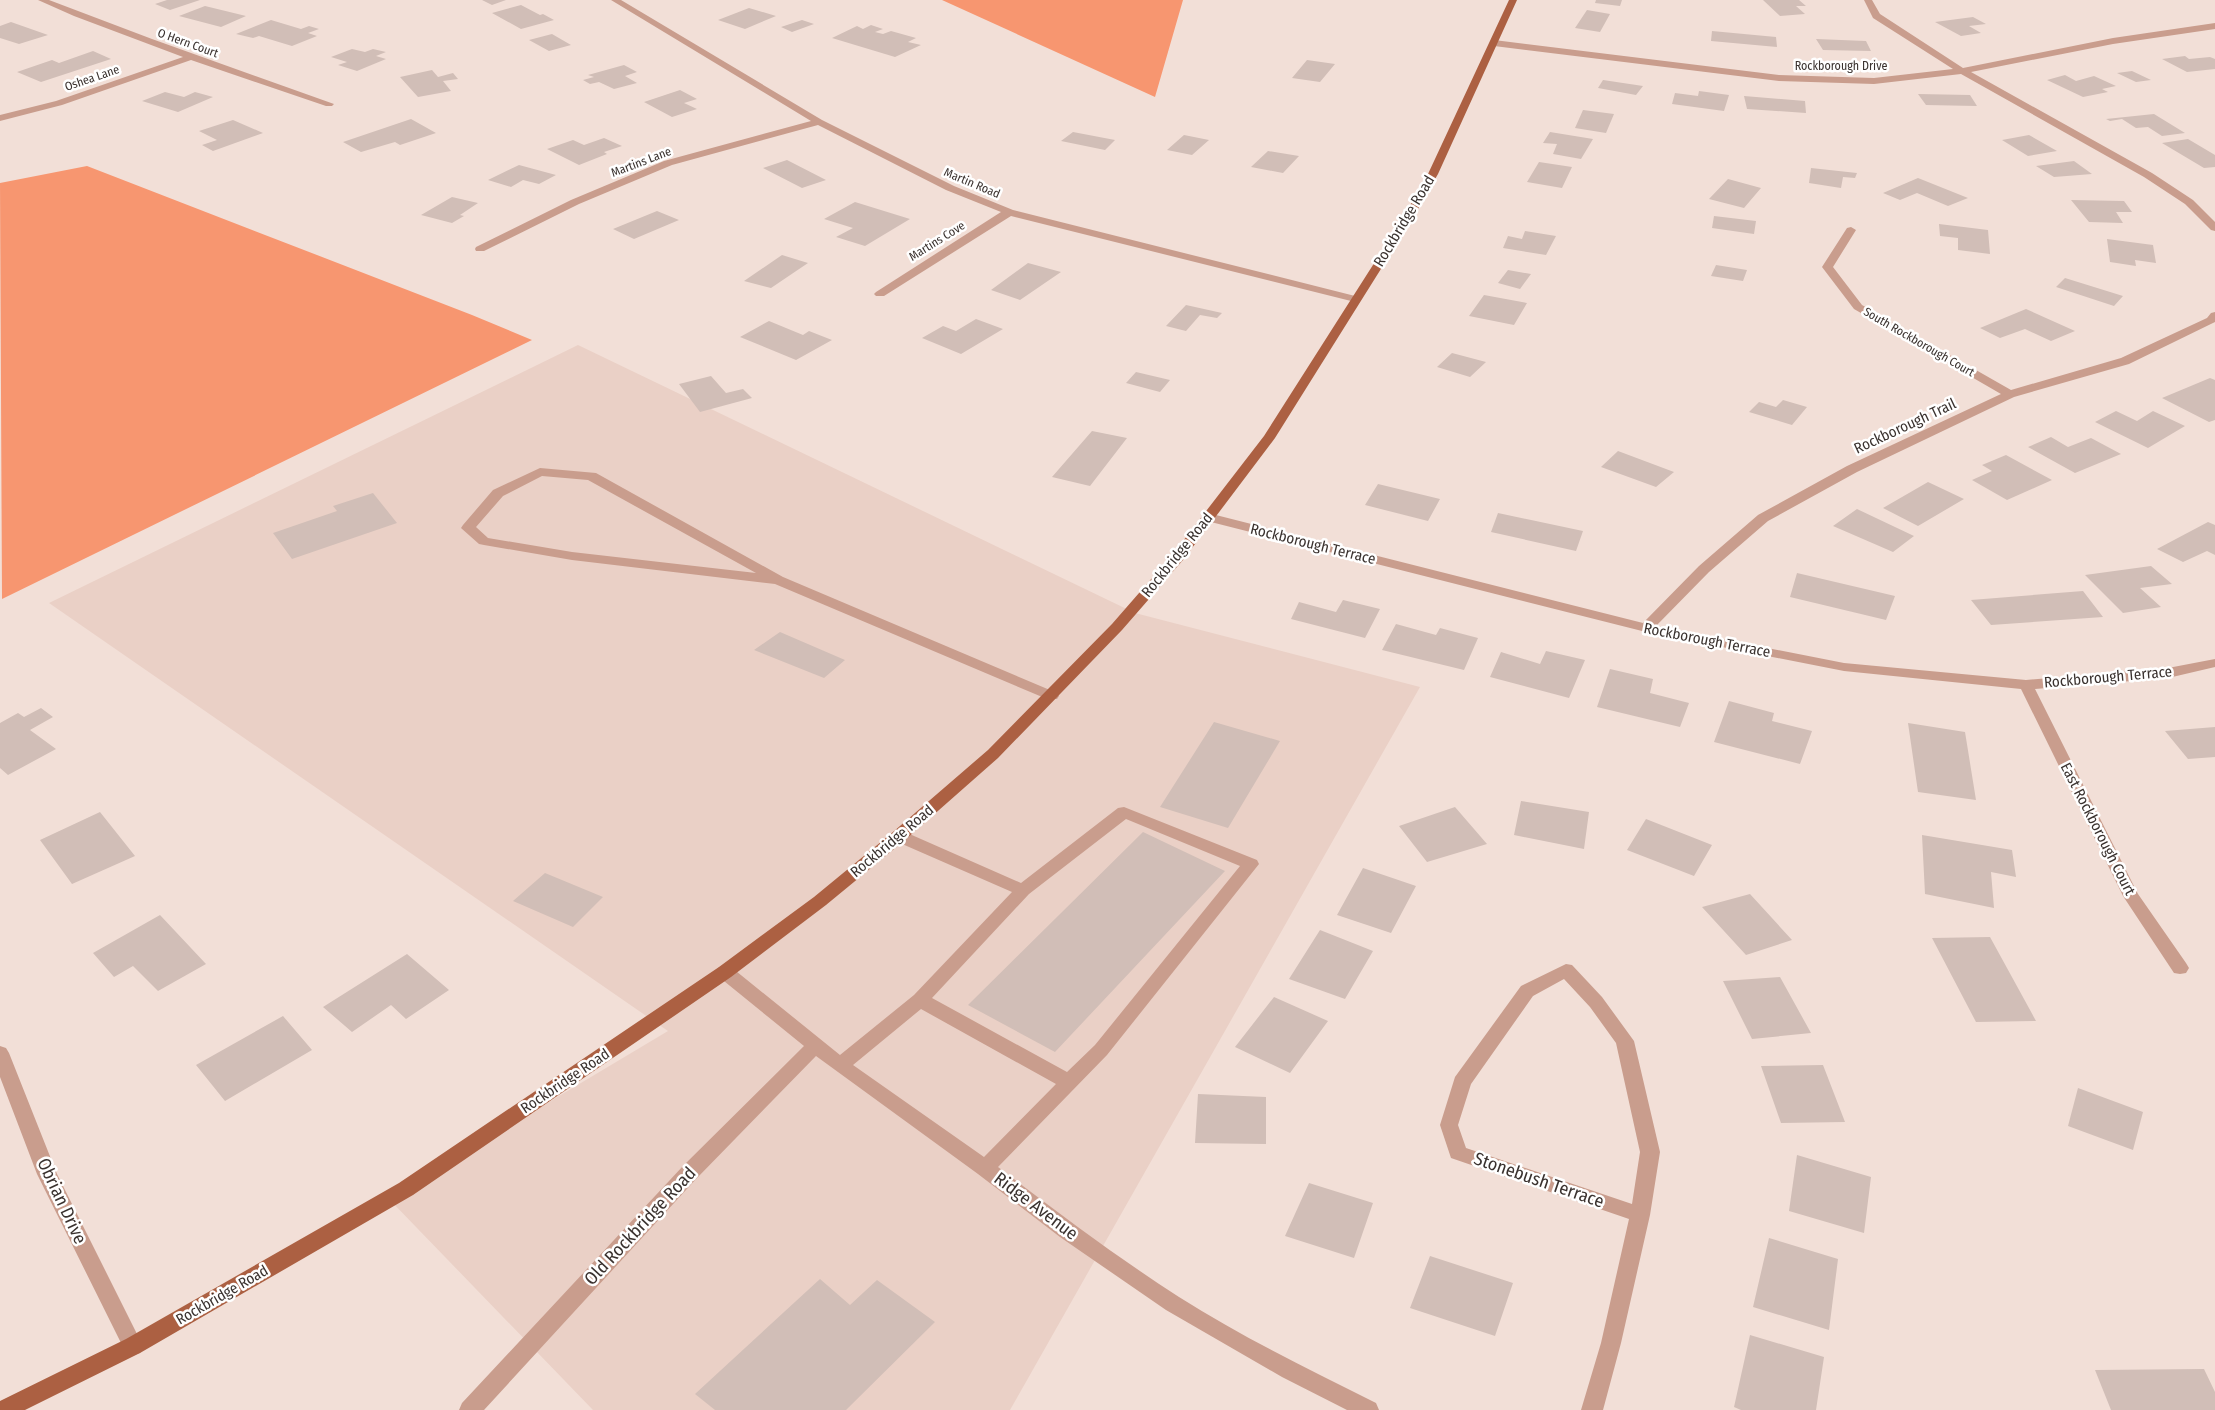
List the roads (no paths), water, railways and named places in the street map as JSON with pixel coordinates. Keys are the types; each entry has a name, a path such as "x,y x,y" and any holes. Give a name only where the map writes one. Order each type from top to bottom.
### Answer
{"main road":[{"name":"Rockbridge Road","path":"4,1410 133,1346 406,1189 725,972 820,901 987,760 1052,696 1117,627 1178,557 1269,438 1406,221 1433,174 1513,0"}],"street":[{"name":"O Hern Court","path":"42,0 92,21 190,57 329,104"},
{"name":"Martin Road","path":"616,0 819,122 950,188 1009,212 1355,299"},
{"path":"1868,0 1876,16 1962,71 2050,118 2148,175 2189,202 2215,228"},
{"name":"Rockborough Drive","path":"1494,43 1779,78 1874,80 1962,71 2113,41 2215,26"},
{"name":"Oshea Lane","path":"0,118 59,102 190,57"},
{"name":"Martins Lane","path":"480,249 575,202 668,164 819,122"},
{"name":"Martins Cove","path":"880,294 1009,212"},
{"name":"South Rockborough Court","path":"1851,230 1827,266 1858,307 2010,394"},
{"name":"Rockborough Trail","path":"1646,628 1704,569 1763,518 1852,469 2010,394 2124,361 2212,320 2215,315"},
{"path":"778,580 572,556 484,541 468,528 498,493 540,472 591,476 778,580 1052,696"},
{"name":"Rockborough Terrace","path":"1208,517 1646,628 1844,667 2026,685 2168,673 2215,663"},
{"name":"East Rockborough Court","path":"2026,685 2131,896 2180,968"},
{"path":"840,1065 920,1000 1022,890 1124,812 1251,864 1101,1050 985,1168"},
{"path":"899,836 1022,890"},
{"name":"Stonebush Terrace","path":"1592,1410 1611,1342 1640,1215 1650,1152 1625,1041 1596,1002 1566,970 1527,991 1462,1082 1449,1125 1458,1153 1640,1215"},
{"name":"Ridge Avenue","path":"725,972 840,1065 985,1168 1067,1231 1173,1304 1289,1370 1368,1410"},
{"path":"920,1000 1070,1082"},
{"name":"Old Rockbridge Road","path":"470,1410 690,1172 815,1046"},
{"name":"Obrian Drive","path":"0,1053 47,1174 133,1346"}]}
